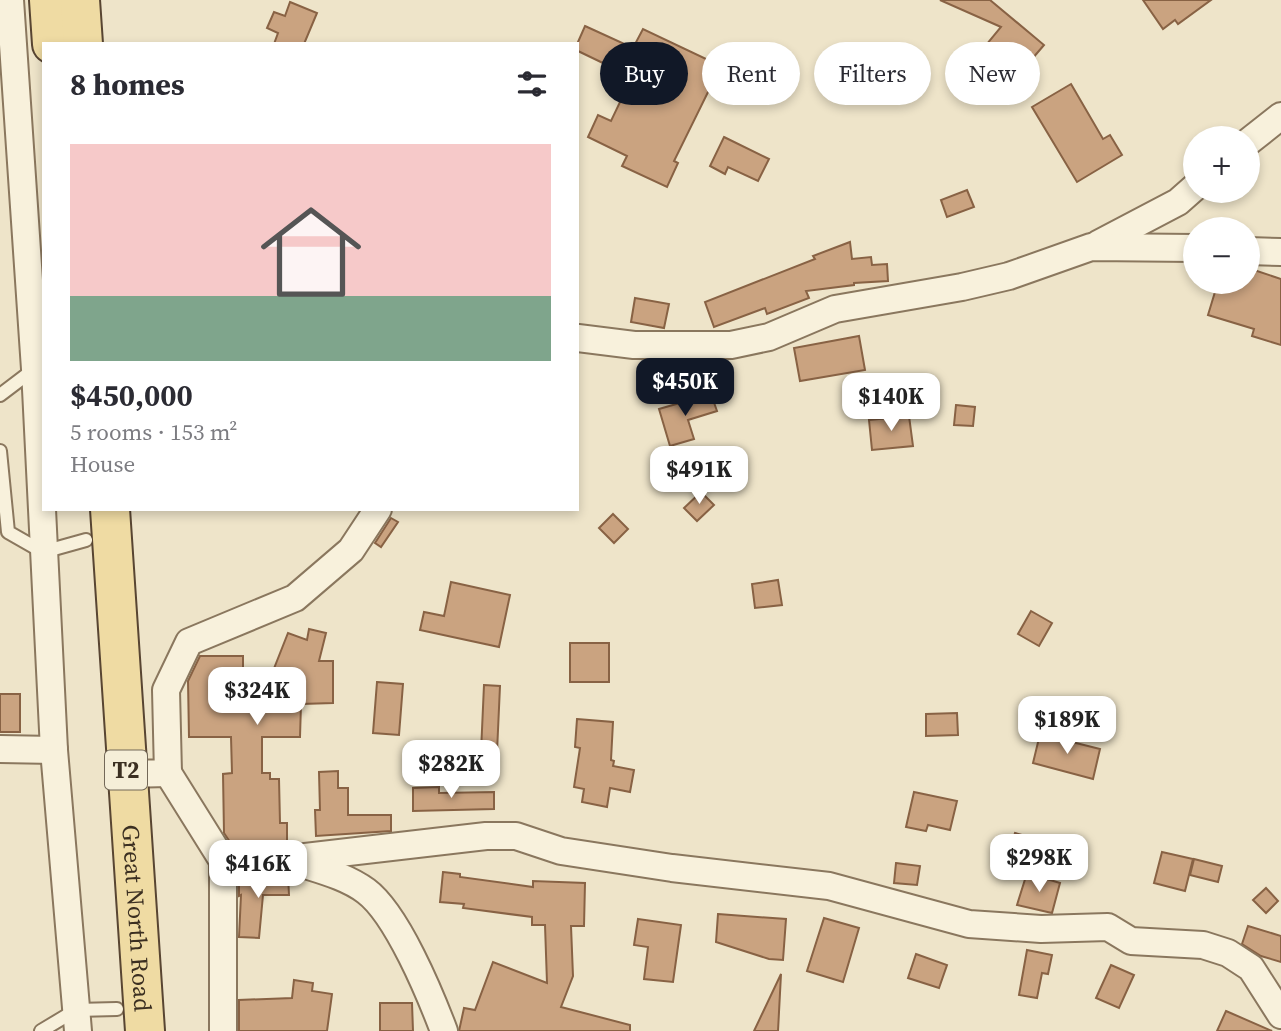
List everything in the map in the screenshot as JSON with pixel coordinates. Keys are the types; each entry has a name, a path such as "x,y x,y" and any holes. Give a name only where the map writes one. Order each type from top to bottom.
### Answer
{"main road":[{"path":"49,0 52,42"},
{"path":"80,0 83,42"},
{"name":"Great North Road","path":"110,511 126,774 127,1024"},
{"name":"Great North Road","path":"85,525 127,1024"}],"street":[{"path":"10,0 5,29 39,365 42,505"},
{"path":"1260,133 1281,116"},
{"path":"579,338 634,345 731,345 769,337 835,309 1009,276 1091,247 1183,197"},
{"path":"1091,247 1183,248"},
{"path":"1260,251 1281,252"},
{"path":"42,511 54,750 77,1020"},
{"path":"223,1031 223,861 168,773 166,690 189,642 295,598 351,550 377,511"},
{"path":"0,748 54,750"},
{"path":"126,774 168,773"},
{"path":"223,861 288,859 486,836 516,836 561,851 672,868 829,886 969,924 1041,929 1108,927 1131,941 1203,946 1228,953 1251,968 1281,1015"},
{"path":"288,859 353,883 387,912 433,1001 444,1031"}],"lane":[{"path":"0,395 39,365"},
{"path":"0,451 8,533 43,552 85,525"},
{"path":"41,1031 77,1020 127,1024"}],"building":[{"path":"940,0 990,0 1044,45 1040,50 1040,42 988,42 1001,27"},
{"path":"1143,0 1211,0 1178,24 1175,20 1163,29"},
{"path":"290,2 317,13 305,42 275,42 278,33 267,28 274,12 285,16"},
{"path":"585,26 620,42 600,42 600,62 579,51 579,42"},
{"path":"643,29 670,42 636,42"},
{"path":"688,50 702,57 702,104 674,161 678,163 667,187 622,166 627,156 588,137 598,115 611,121 619,105 688,105"},
{"path":"1071,84 1103,139 1110,135 1122,155 1077,182 1032,107 1040,105 1040,102"},
{"path":"724,137 769,159 758,181 728,167 725,174 710,166"},
{"path":"967,190 974,207 947,217 941,200"},
{"path":"850,242 852,259 871,257 872,265 887,264 888,281 854,283 806,291 809,298 767,314 765,308 714,327 705,302 815,259 813,256"},
{"path":"1260,272 1281,279 1281,345 1252,336 1254,329 1208,315 1214,294 1260,294"},
{"path":"635,298 669,304 664,328 631,322"},
{"path":"859,336 865,370 800,381 794,348"},
{"path":"711,394 717,411 688,420 694,439 670,446 659,409"},
{"path":"956,405 975,407 973,426 954,425"},
{"path":"909,416 913,446 872,450 869,420"},
{"path":"701,492 714,505 697,521 684,508"},
{"path":"613,514 628,529 614,543 599,528"},
{"path":"391,518 398,522 381,547 375,543"},
{"path":"778,580 782,605 755,608 752,584"},
{"path":"451,582 510,595 499,647 420,630 424,612 444,616"},
{"path":"1031,611 1052,623 1039,646 1018,634"},
{"path":"309,629 326,633 319,661 333,661 333,703 301,704 300,737 262,737 262,773 270,773 270,779 279,779 280,823 287,823 287,843 232,845 224,833 223,774 232,773 231,737 189,737 188,681 200,656 243,656 243,676 271,676 288,633 307,640"},
{"path":"570,643 609,643 609,682 570,682"},
{"path":"377,682 403,684 399,735 373,733"},
{"path":"484,685 500,686 497,752 481,752"},
{"path":"0,694 20,694 20,732 0,732"},
{"path":"957,713 958,735 926,736 926,714"},
{"path":"577,719 613,722 613,766 634,770 630,792 610,788 607,807 582,802 584,789 574,787 580,748 575,747"},
{"path":"1040,734 1100,749 1093,779 1033,763"},
{"path":"338,771 338,788 348,788 348,815 391,815 391,831 316,836 315,810 320,810 319,772"},
{"path":"439,787 439,793 494,792 494,809 413,811 413,788"},
{"path":"914,792 957,801 950,830 928,825 926,831 906,827"},
{"path":"1015,833 1046,842 1040,862 1009,852"},
{"path":"1162,852 1193,859 1185,891 1154,883"},
{"path":"1194,859 1222,866 1218,882 1190,875"},
{"path":"896,863 920,866 917,885 894,883"},
{"path":"443,872 460,874 460,877 533,887 533,881 585,883 584,926 571,926 573,976 561,1007 630,1025 630,1031 459,1031 464,1008 475,1010 493,962 547,983 545,925 532,925 532,917 463,908 464,904 440,902"},
{"path":"1027,873 1060,883 1052,913 1017,905"},
{"path":"288,875 289,895 263,895 259,938 239,937 239,876"},
{"path":"1266,888 1278,901 1266,913 1253,900"},
{"path":"718,914 786,919 783,960 769,959 716,942"},
{"path":"824,918 859,928 843,982 807,971"},
{"path":"638,919 681,925 673,982 644,979 648,947 634,945"},
{"path":"1248,926 1281,936 1281,962 1261,956 1242,944"},
{"path":"1027,950 1052,955 1048,974 1042,973 1037,998 1019,995"},
{"path":"916,954 947,965 939,988 908,978"},
{"path":"1111,965 1134,975 1119,1008 1096,998"},
{"path":"781,974 778,1031 754,1031"},
{"path":"294,980 313,983 312,991 332,994 327,1031 239,1031 239,1000 292,998"},
{"path":"380,1003 412,1003 413,1031 380,1031"},
{"path":"1226,1011 1272,1031 1217,1031"}]}
